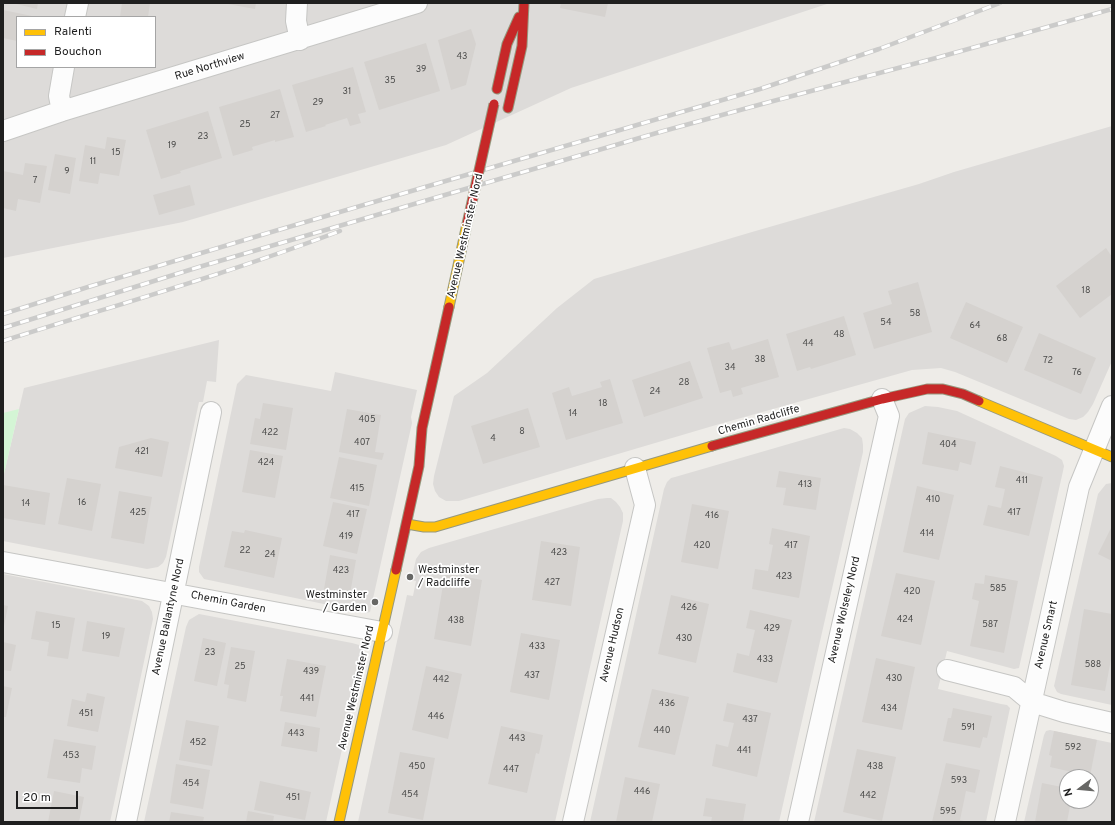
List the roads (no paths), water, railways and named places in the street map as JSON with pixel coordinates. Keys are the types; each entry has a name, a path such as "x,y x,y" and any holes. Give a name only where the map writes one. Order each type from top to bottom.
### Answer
{"street":[{"path":"75,16 78,3"},
{"path":"297,3 296,21 300,40"},
{"name":"Rue Northview","path":"3,130 417,3"},
{"name":"Avenue Westminster Nord","path":"339,822 407,524 419,466 422,428 507,44 523,6"},
{"name":"Avenue Westminster Nord","path":"507,112 522,46 523,6"},
{"path":"62,111 59,96 64,68"},
{"name":"Chemin Radcliffe","path":"407,524 435,527 635,468 882,399 927,389 943,389 963,394 1103,453"},
{"name":"Avenue Wolseley Nord","path":"798,822 889,416 882,399"},
{"name":"Avenue Smart","path":"1005,822 1080,487 1103,453 1112,406"},
{"name":"Avenue Ballantyne Nord","path":"126,822 211,412"},
{"name":"Avenue Westminster Nord","path":"419,466 431,438"},
{"name":"Avenue Hudson","path":"573,822 645,505 635,468"},
{"name":"Chemin Garden","path":"3,562 382,632"},
{"path":"947,670 1014,687 1032,702 1064,712 1112,723"}],"railway":[{"path":"3,314 268,233 760,89 879,49 1000,3"},
{"path":"3,328 199,267 660,132 1112,9"},
{"path":"3,341 215,275 340,231"}],"place":[{"name":"Westminster / Radcliffe","path":"410,577"},
{"name":"Westminster / Garden","path":"375,602"}]}
